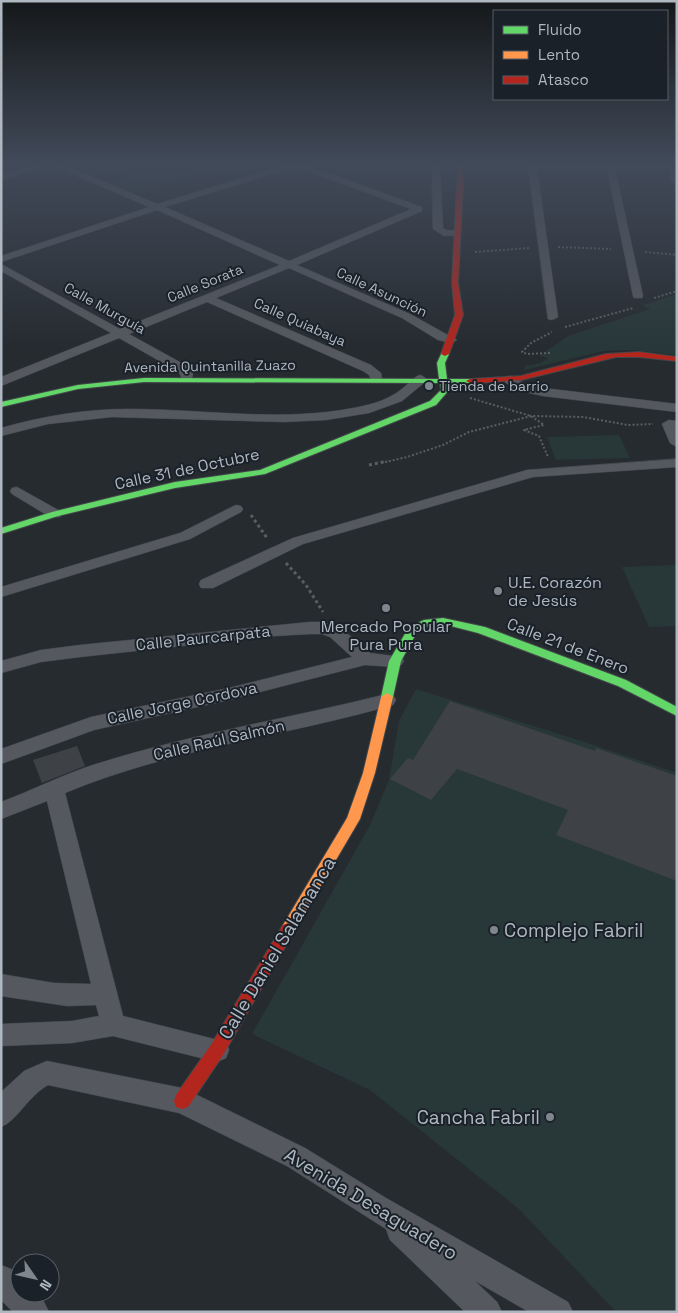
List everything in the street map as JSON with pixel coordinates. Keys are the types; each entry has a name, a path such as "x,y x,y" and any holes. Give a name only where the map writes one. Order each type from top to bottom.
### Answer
{"street":[{"path":"1,259 103,225"},
{"name":"Calle Asunción","path":"199,225 406,316 442,338 451,340"},
{"name":"Calle Sorata","path":"1,382 381,225"},
{"path":"438,225 438,229 444,233 457,233"},
{"path":"444,385 441,363 459,315 456,283 457,225"},
{"path":"541,225 552,317"},
{"path":"623,225 639,300"},
{"name":"Calle Murguía","path":"1,267 183,369 187,374 186,379"},
{"name":"Calle Quiabaya","path":"207,298 367,368 374,373 376,379"},
{"name":"Avenida Quintanilla Zuazo","path":"1,405 54,392 99,384 186,379 421,379 444,385 510,380 538,375 581,362 616,355 647,355 677,359"},
{"path":"1,432 68,417 129,412 261,419 330,416 348,413 394,399 417,385 421,379"},
{"path":"510,380 524,388 543,392 677,408"},
{"name":"Calle 31 de Octubre","path":"1,531 55,514 175,486 262,472 331,443 418,411 433,403 444,385"},
{"path":"673,425 677,443"},
{"path":"207,584 298,541 522,476 677,463"},
{"path":"17,490 55,514"},
{"path":"1,592 185,536 243,509"},
{"name":"Calle Daniel Salamanca","path":"182,1101 217,1050 353,819 368,773 395,661 413,630 428,622 443,621"},
{"name":"Calle 21 de Enero","path":"443,621 481,630 622,683 677,712"},
{"name":"Calle Paurcarpata","path":"1,667 41,656 256,632 324,628 336,633"},
{"path":"336,633 365,659 395,661"},
{"name":"Calle Jorge Cordova","path":"1,757 91,724 230,694 365,659"},
{"name":"Calle Raúl Salmón","path":"1,811 100,770 152,755 322,718 387,700"},
{"path":"54,790 114,1025"},
{"path":"1,985 83,997 106,992"},
{"path":"1,1035 72,1032 114,1025 217,1050"},
{"path":"1,1114 14,1095 33,1078 48,1073 182,1101"},
{"name":"Avenida Desaguadero","path":"182,1101 296,1157 376,1208 558,1312"},
{"path":"376,1208 487,1312"},
{"path":"1,1279 34,1312"}],"path":[{"path":"458,253 544,247 602,248 677,255"},
{"path":"563,328 639,307 639,300 677,291"},
{"path":"556,330 530,343 522,352 527,354 565,353 581,362"},
{"path":"444,385 531,416 544,425 524,430 539,436 553,472"},
{"path":"370,465 407,457 443,445 469,432 531,416 583,417 628,424 673,425"},
{"path":"243,509 251,516 274,551 306,585 336,633"}],"shaded area":[{"path":"677,294 677,355 631,350 604,351 524,370 525,366 541,363 548,358 539,356 568,336 650,309 643,305"},
{"path":"619,435 630,458 556,460 547,437"},
{"path":"677,565 677,626 649,627 622,567"},
{"name":"Cancha Fabril","path":"416,689 677,773 677,1312 616,1312 519,1209 370,1090 252,1034 370,825 389,780 399,721"}],"building":[{"path":"450,701 595,751 596,748 677,776 677,881 556,835 568,810 457,769 431,800 390,779 408,758 413,760"},
{"path":"77,746 85,766 42,783 33,760"}],"traffic: fast":[{"path":"1,531 55,514 175,485 262,472 433,403 445,390 441,363 445,354"},
{"path":"1,405 78,387 144,380 470,381"},
{"path":"387,697 395,661 413,630 428,622 443,621 481,630 622,683 677,712"}],"traffic: slow":[{"path":"288,929 353,819 369,773 387,697"}],"traffic: jam":[{"path":"445,354 459,315 455,283 458,225"},
{"path":"470,381 530,377 596,359 624,354 677,359"},
{"path":"182,1101 217,1050 288,929"}],"place":[{"name":"Tienda de barrio","path":"429,386"},
{"name":"U.E. Corazón de Jesús","path":"498,591"},
{"name":"Mercado Popular Pura Pura","path":"386,608"},
{"name":"Complejo Fabril","path":"494,930"},
{"name":"Cancha Fabril","path":"550,1117"}]}
